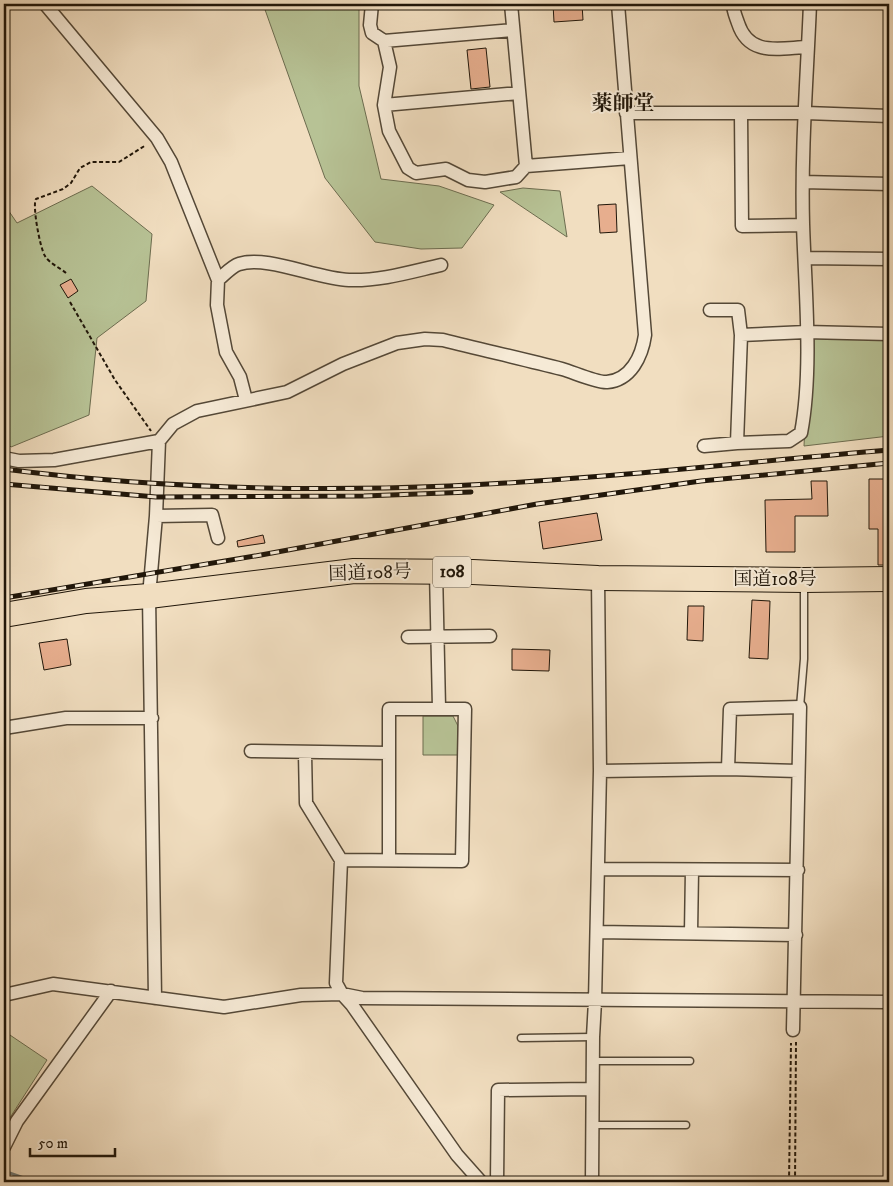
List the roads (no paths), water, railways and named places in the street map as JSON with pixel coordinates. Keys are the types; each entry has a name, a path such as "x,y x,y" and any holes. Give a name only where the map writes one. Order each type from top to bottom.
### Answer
{"highway":[{"name":"国道108号","path":"4,615 86,602 354,571 598,578 804,580 889,578"}],"street":[{"path":"45,4 157,138 171,162 218,280 217,305 226,352 240,377 246,400"},
{"path":"372,4 370,25 372,34 384,41 513,30"},
{"path":"511,4 526,166"},
{"path":"4,458 19,462 54,460 158,441 173,424 197,412 288,392 343,364 397,344 425,339 443,340 562,369 606,382 621,377 634,367 642,352 645,335 618,4"},
{"path":"733,4 742,34 751,45 771,48 808,47"},
{"path":"704,446 737,442 789,442 801,433 805,413 806,332 803,182 810,4"},
{"path":"384,41 390,66 384,105 389,131 408,168 416,174 446,168 468,180 485,182 516,177 526,166 630,158"},
{"path":"384,105 519,93"},
{"path":"626,113 806,113 889,116"},
{"path":"741,114 742,226 803,225"},
{"path":"803,182 889,184"},
{"path":"805,258 889,259"},
{"path":"218,280 238,264 253,261 329,279 351,280 385,279 441,265"},
{"path":"710,310 738,310 741,335 737,442"},
{"path":"741,335 806,332 889,334"},
{"path":"154,998 149,596 156,516 158,441"},
{"path":"156,516 212,515 218,538"},
{"path":"436,572 439,708"},
{"path":"592,1182 592,1061 600,771 598,578"},
{"path":"408,637 490,636"},
{"path":"728,769 730,709 800,707 798,870 793,1030"},
{"path":"341,860 462,861 465,709 389,709 389,860"},
{"path":"4,728 66,718 152,718"},
{"path":"251,751 305,754 388,753"},
{"path":"305,754 306,803 341,860 336,983 457,1155 481,1182"},
{"path":"600,771 728,769 798,771"},
{"path":"598,870 798,870"},
{"path":"691,933 692,870"},
{"path":"597,932 796,935"},
{"path":"4,995 53,984 224,1007 301,995 342,994 362,998 889,1002"},
{"path":"4,1147 17,1121 111,991"},
{"path":"497,1182 498,1090 592,1089"}],"lane":[{"path":"800,707 804,659 804,580"},
{"path":"521,1038 593,1038"},
{"path":"592,1061 690,1061"},
{"path":"592,1125 686,1125"}],"waterway":[{"path":"4,1171 35,1182"}],"railway":[{"path":"4,469 115,481 226,487 393,488 559,480 889,450"},
{"path":"4,598 261,555 537,504 701,481 889,463"},
{"path":"4,484 156,497 364,496 471,492"}],"district":[{"name":"薬師堂","path":"623,104"}]}
